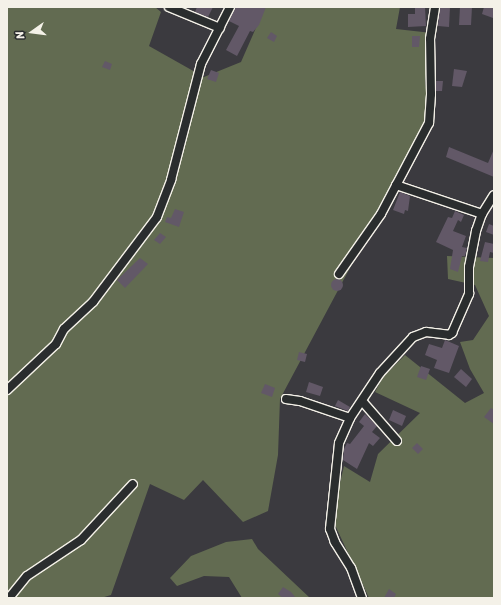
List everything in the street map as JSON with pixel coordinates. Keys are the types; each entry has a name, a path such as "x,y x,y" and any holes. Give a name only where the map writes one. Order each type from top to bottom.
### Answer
{"street":[{"path":"169,7 220,28"},
{"path":"7,390 56,344 67,326 93,302 157,217 171,180 201,64 230,7"},
{"path":"339,274 381,214 430,120 430,39 435,7"},
{"path":"396,185 482,214"},
{"path":"362,598 351,568 335,542 330,528 336,478 336,452 350,418 380,373 413,337 426,332 449,335 452,333 469,294 471,254 482,214 494,196"},
{"path":"286,399 300,401 350,418"},
{"path":"362,401 397,441"},
{"path":"9,598 28,576 81,540 133,484"}],"green space":[{"path":"7,7 155,7 161,12 149,46 204,77 241,62 265,7 400,7 396,29 432,33 425,82 431,116 280,399 278,455 268,511 243,522 203,480 184,500 150,484 111,595 101,598 7,598"},
{"path":"447,256 494,258 494,598 369,598 335,525 336,499 344,466 370,482 378,454 420,413 375,392 383,377 405,355 465,403 484,393 470,369 460,342 473,340 489,316 475,285 448,279"},
{"path":"252,539 258,549 310,598 242,598 229,577 204,576 177,586 170,578 191,556 226,542"}],"building":[{"path":"197,7 213,7 208,17 195,12"},
{"path":"236,7 266,7 259,25 253,32 250,31 237,56 226,50 239,26 229,21"},
{"path":"415,7 425,7 426,26 408,27 408,14 415,14"},
{"path":"440,7 450,7 449,27 438,26"},
{"path":"460,7 472,7 471,25 459,25"},
{"path":"484,7 494,7 493,18 482,14"},
{"path":"271,32 277,36 274,42 267,38"},
{"path":"412,36 420,36 419,47 412,47"},
{"path":"105,61 112,64 110,70 102,67"},
{"path":"454,69 467,71 462,87 452,86"},
{"path":"211,70 219,73 216,82 207,79"},
{"path":"436,81 443,81 442,91 436,91"},
{"path":"449,147 488,163 494,149 494,177 446,157"},
{"path":"400,192 410,196 408,211 405,210 404,214 393,210"},
{"path":"175,209 184,212 179,227 165,222 167,217 171,218"},
{"path":"455,211 464,215 461,222 458,220 453,231 466,236 462,247 467,248 465,256 462,256 458,272 450,269 453,250 436,242 448,217 452,218"},
{"path":"489,224 494,226 494,235 486,232"},
{"path":"160,233 166,237 160,244 154,240"},
{"path":"485,242 494,244 494,253 490,252 488,262 480,261"},
{"path":"140,258 148,264 125,288 117,280"},
{"path":"337,279 341,281 343,285 341,289 337,291 333,289 331,285 333,281"},
{"path":"445,340 459,346 449,373 434,368 437,360 425,355 429,344 442,348"},
{"path":"299,352 307,354 305,362 297,360"},
{"path":"421,366 430,369 426,380 417,377"},
{"path":"461,369 472,379 466,387 454,377"},
{"path":"309,382 323,387 320,396 306,392"},
{"path":"265,384 275,388 272,397 261,393"},
{"path":"338,400 350,407 348,411 335,406"},
{"path":"491,408 494,410 494,424 484,417"},
{"path":"393,410 406,416 402,426 389,420"},
{"path":"365,414 377,426 372,432 380,438 373,446 369,443 357,469 343,460 344,449 347,443 350,444 364,426 359,422"},
{"path":"417,443 423,449 418,454 412,448"},
{"path":"283,587 291,592 296,598 283,598 278,594"},
{"path":"389,589 396,594 394,598 384,598"}]}
